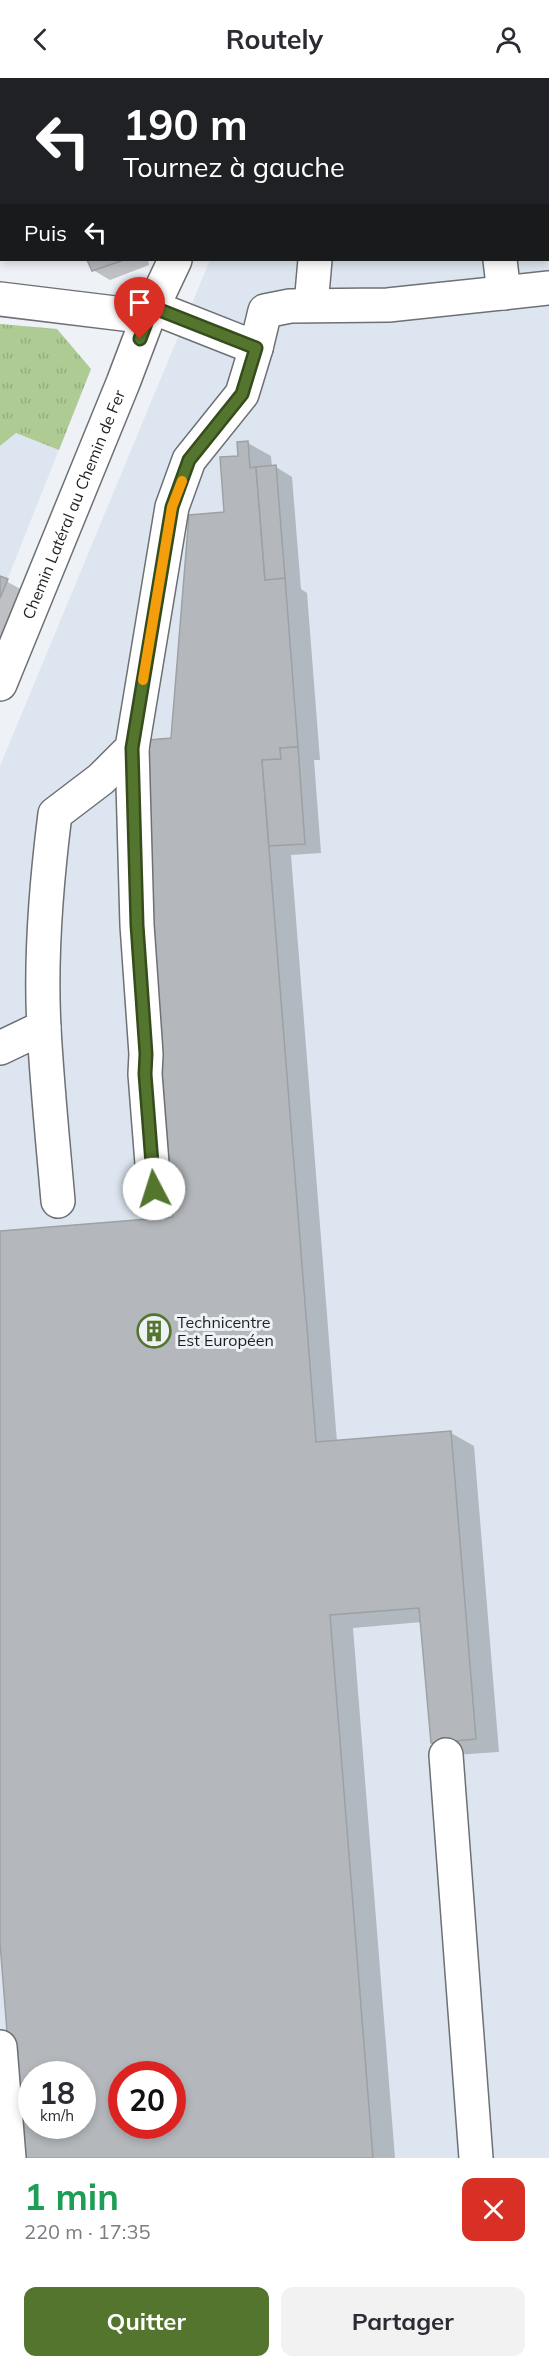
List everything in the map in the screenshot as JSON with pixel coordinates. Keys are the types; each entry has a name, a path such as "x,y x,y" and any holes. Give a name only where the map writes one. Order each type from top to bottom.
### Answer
{"street":[{"name":"Chemin Latéral au Chemin de Fer","path":"0,684 150,312 175,261"},
{"path":"311,305 315,261"},
{"path":"500,261 504,293"},
{"path":"154,1189 137,925 132,748 172,507 189,460 242,394 265,312 290,306 388,305 549,288"},
{"path":"0,299 150,312 256,348"},
{"path":"58,1201 44,1027 47,879 55,814 101,779 132,748"},
{"path":"0,1048 44,1027"},
{"path":"446,1755 476,2158"},
{"path":"0,2047 9,2158"}],"shaded area":[{"path":"210,261 549,261 549,2158 0,2158 0,766"},
{"path":"0,324 57,329 91,369 0,598"}],"green space":[{"path":"0,324 57,329 91,369 59,450 16,433 0,446"}],"building":[{"path":"87,261 121,261 92,271"},
{"name":"Technicentre Est Européen","path":"248,441 250,468 256,467 265,580 285,578 298,747 280,748 281,759 262,760 316,1442 451,1431 476,1739 431,1743 419,1608 330,1615 373,2158 17,2158 0,1943 0,1231 173,1217 137,741 171,738 189,515 224,512 220,457 238,456 237,442"},
{"path":"276,465 285,578 265,580 256,467"},
{"path":"0,576 8,579 0,598"},
{"path":"298,747 305,844 269,846 262,760 281,759 280,748"}],"slow traffic":[{"path":"143,680 172,507 182,481"}],"place":[{"name":"Technicentre Est Européen","path":"154,1331"}],"route":[{"path":"140,339 152,307 256,348 242,394 189,460 172,507 132,748 137,925 154,1189"}]}
